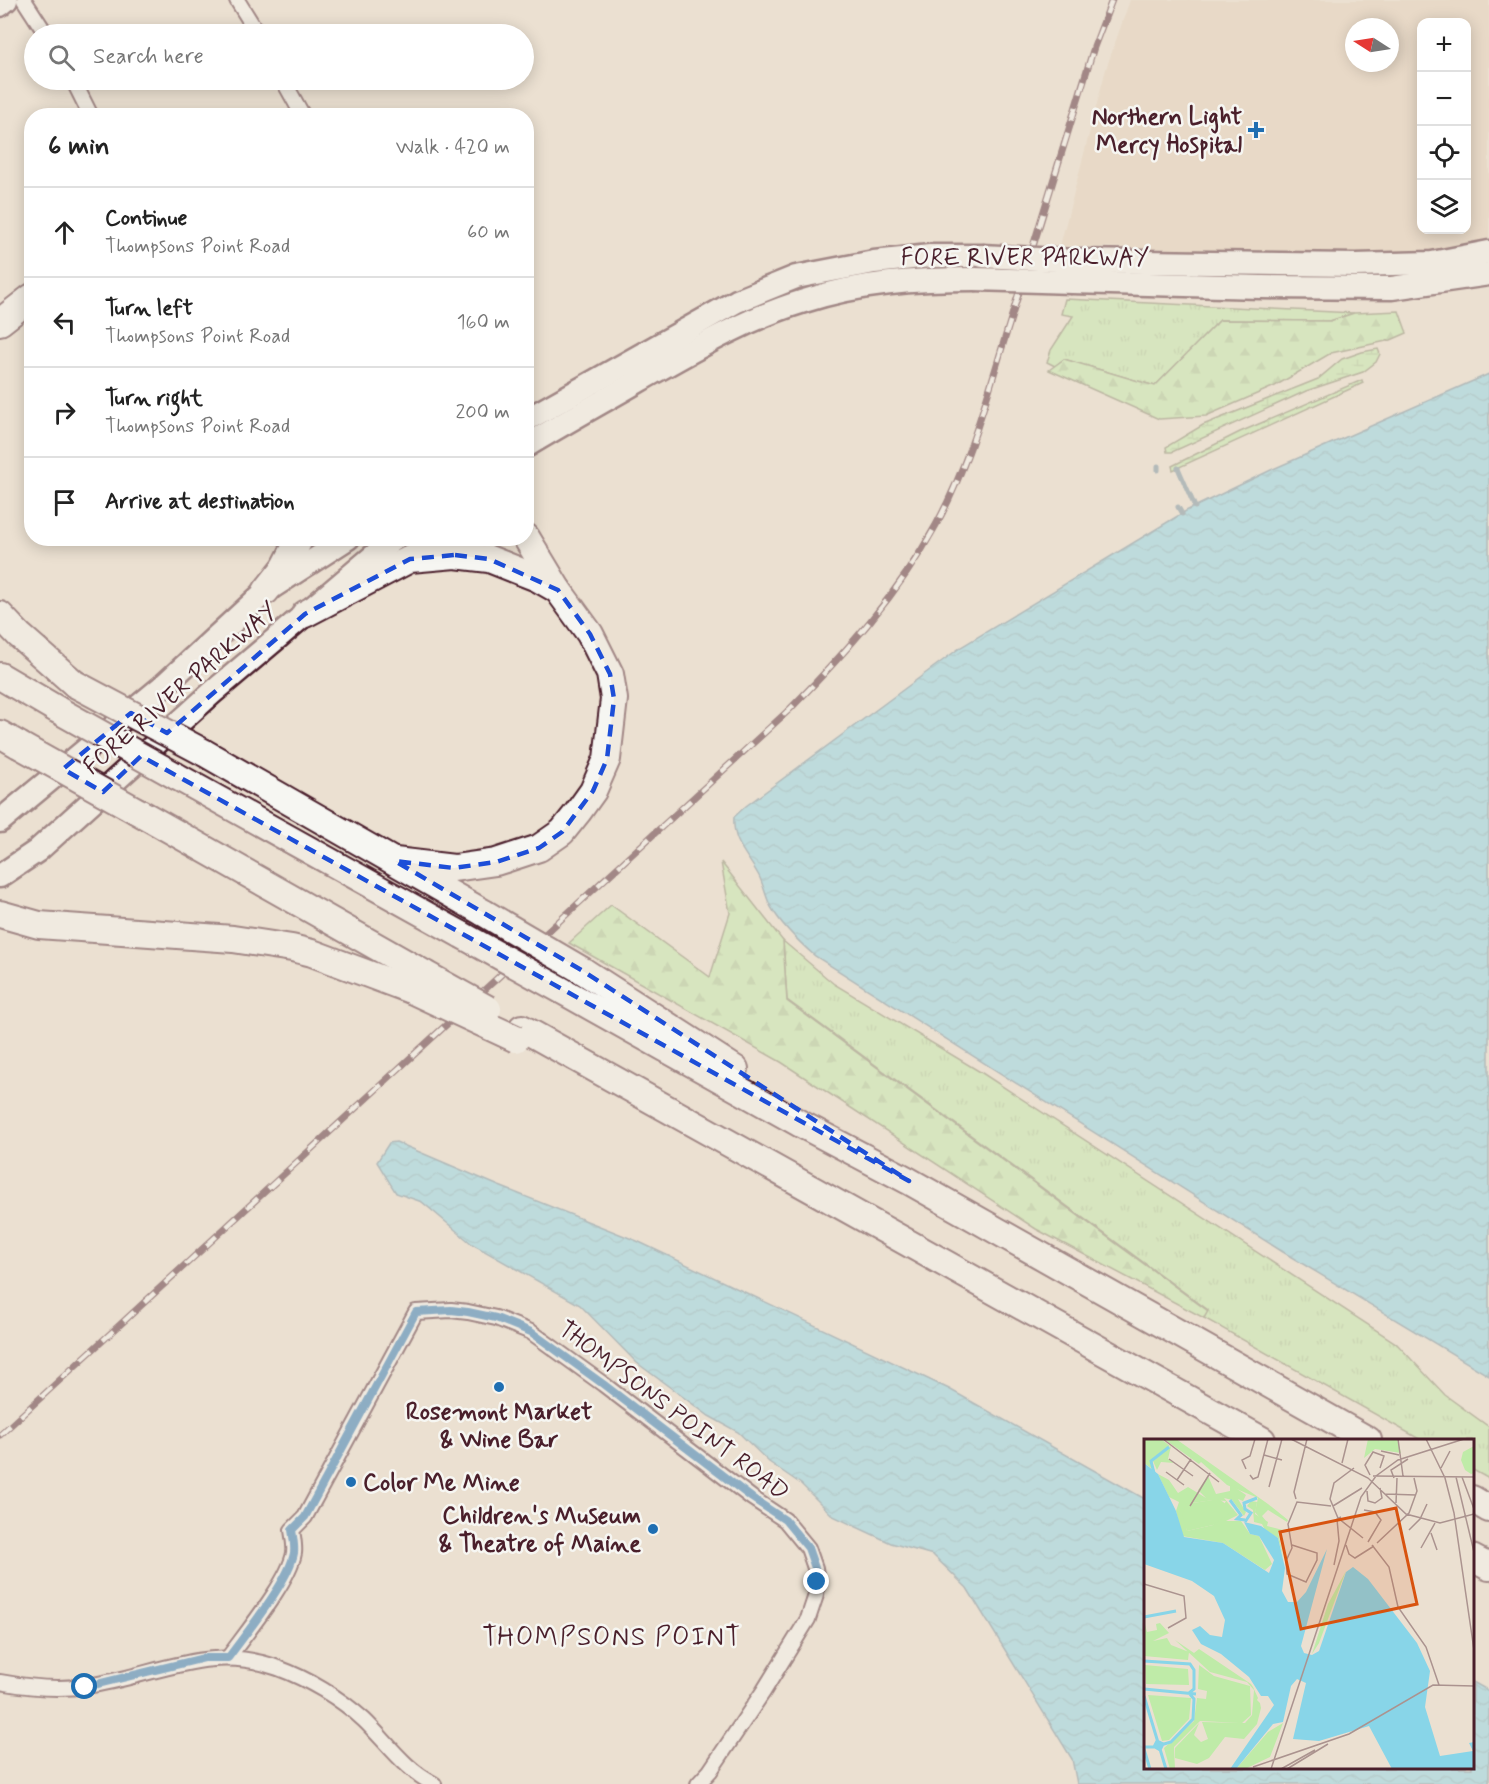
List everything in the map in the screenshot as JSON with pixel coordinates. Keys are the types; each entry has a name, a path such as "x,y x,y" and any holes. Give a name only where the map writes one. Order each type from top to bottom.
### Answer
{"highway":[{"path":"0,322 24,303"},
{"path":"266,591 285,567 296,546"},
{"path":"395,861 453,868 496,862 539,848 562,832 593,791 607,759 614,699 610,674 590,633 558,590 531,546"},
{"path":"305,614 410,559 455,555 489,559 537,578 558,590"},
{"path":"0,615 19,635 75,684"},
{"path":"0,642 203,752 583,971 909,1181"},
{"path":"0,676 799,1123 909,1181 1366,1439"},
{"path":"10,740 137,811 418,982 645,1096 1260,1439"},
{"path":"0,914 39,925 233,939 292,948 418,982"},
{"path":"1474,1500 1489,1509"},
{"path":"1474,1559 1489,1567"}],"main road":[{"name":"FORE RIVER PARKWAY","path":"534,441 701,345 751,320 805,300 852,288 933,279 975,279 1074,271 1432,263 1489,252"},
{"name":"FORE RIVER PARKWAY","path":"534,415 737,301 796,277 874,262 930,256 982,256 1074,271 1262,287 1392,288 1489,274"},
{"name":"FORE RIVER PARKWAY","path":"0,821 162,687 266,591 336,546"},
{"name":"FORE RIVER PARKWAY","path":"0,876 37,851 212,693 386,546"}],"street":[{"path":"24,0 40,24"},
{"path":"237,0 252,24"},
{"path":"78,90 87,108"},
{"path":"289,90 299,108"},
{"name":"THOMPSONS POINT ROAD","path":"228,1658 272,1597 291,1564 294,1551 292,1530 305,1517 416,1312 451,1310 496,1318 531,1332 603,1384 752,1498 785,1520 808,1548 817,1582 816,1595 808,1619 763,1692 710,1771 698,1784"},
{"path":"0,1682 85,1687 204,1658 228,1658 276,1667 325,1691 362,1719 407,1767 434,1784"}],"highlighted area":[{"path":"455,555 489,559 558,590 590,634 610,674 614,699 607,759 593,791 562,832 539,848 496,862 454,868 395,861 583,971 909,1181 141,756 103,792 63,769 131,713 167,733 305,614 410,559"}],"shaded area":[{"name":"Northern Light Mercy Hospital","path":"1130,0 1489,0 1489,238 1447,249 1361,254 1060,246 1106,69"}],"green space":[{"path":"1065,299 1354,313 1330,321 1220,320 1155,386 1064,359 1055,366 1047,362 1051,350 1073,316 1061,314"},
{"path":"1399,311 1407,333 1391,340 1331,353 1275,386 1206,416 1159,419 1049,370 1064,359 1155,386 1220,320 1330,321 1354,313"},
{"path":"1378,349 1380,354 1376,362 1363,372 1306,391 1172,452 1167,452 1166,447 1203,425 1318,379 1342,359"},
{"path":"1362,380 1363,383 1173,470 1172,466 1240,432"},
{"path":"721,862 783,941 787,1001 1208,1311 1204,1318 1036,1229 781,1062 569,943 611,905 710,977 730,913"},
{"path":"783,941 834,984 982,1073 1396,1343 1445,1395 1489,1427 1489,1479 1474,1471 1474,1439 1419,1439 1204,1318 1208,1310 787,1000"}],"water":[{"path":"1489,374 1489,1376 1283,1252 815,956 775,914 759,876 738,842 734,817 961,647 1186,511 1271,470"},
{"path":"396,1142 637,1241 949,1389 1144,1498 1144,1769 1474,1769 1474,1683 1489,1691 1489,1784 1077,1784 1072,1759 967,1588 933,1555 891,1543 833,1516 801,1484 769,1462 738,1432 709,1416 637,1363 580,1305 472,1244 422,1202 396,1193 377,1162 389,1143"}],"waterway":[{"path":"1178,468 1195,507"},
{"path":"1178,507 1182,514"}],"railway":[{"path":"0,1435 790,709 850,645 888,599 936,525 969,452 1094,47 1112,0"}],"place":[{"name":"Northern Light Mercy Hospital","path":"1256,130"},
{"name":"Rosemont Market & Wine Bar","path":"499,1387"},
{"name":"Color Me Mine","path":"351,1482"},
{"name":"Children's Museum & Theatre of Maine","path":"653,1529"}],"district":[{"name":"THOMPSONS POINT","path":"612,1636"}],"route":[{"path":"85,1687 204,1658 228,1658 272,1597 291,1564 294,1551 292,1530 305,1517 416,1312 451,1310 468,1312 515,1324 531,1332 752,1498 785,1520 808,1548 817,1582"}]}
